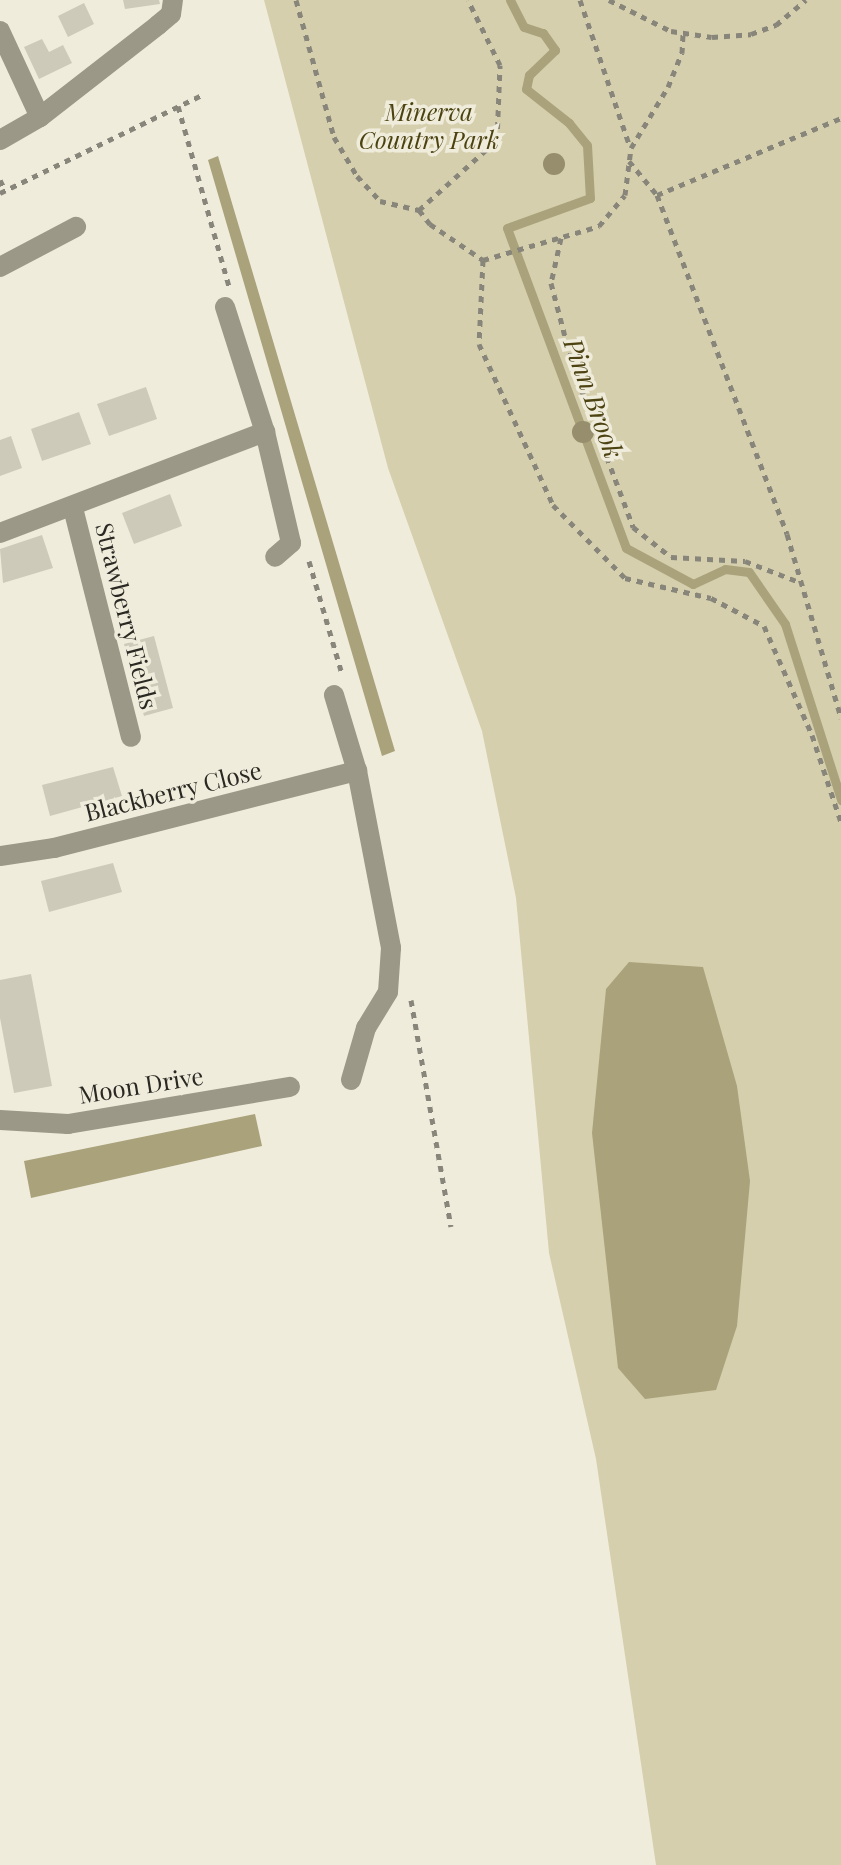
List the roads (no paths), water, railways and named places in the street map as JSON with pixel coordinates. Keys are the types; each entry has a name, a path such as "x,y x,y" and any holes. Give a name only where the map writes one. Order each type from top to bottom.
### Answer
{"street":[{"path":"0,140 40,117 171,14 173,0"},
{"path":"0,31 40,117"},
{"path":"0,267 76,227"},
{"path":"225,307 265,432 291,543 275,557"},
{"name":"Strawberry Fields","path":"0,533 73,508 265,432"},
{"name":"Strawberry Fields","path":"73,508 131,737"},
{"path":"334,695 357,771 391,948 388,992 366,1028 351,1080"},
{"name":"Blackberry Close","path":"0,856 54,848 357,771"},
{"name":"Moon Drive","path":"0,1120 68,1124 290,1087"}],"waterway":[{"name":"Pinn Brook","path":"510,0 524,27 543,33 555,50 529,75 526,89 569,123 587,145 590,198 507,228 626,548 693,584 725,569 749,572 785,624 841,800"}],"park label":[{"name":"Minerva Country Park","path":"429,126"}]}
